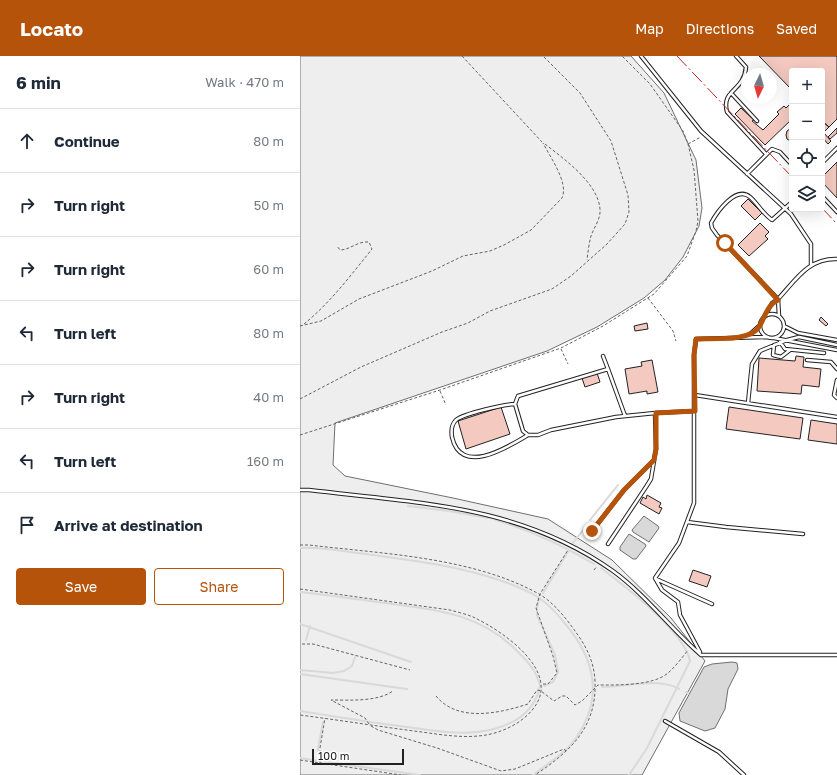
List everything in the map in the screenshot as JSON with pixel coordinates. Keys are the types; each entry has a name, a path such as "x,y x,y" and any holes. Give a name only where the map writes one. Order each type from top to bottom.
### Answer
{"lane":[{"path":"642,56 705,136 785,209 812,244 811,264"},
{"path":"736,56 746,67 746,75 742,82 726,99 727,112 766,154"},
{"path":"731,94 757,121"},
{"path":"825,160 837,148"},
{"path":"747,174 772,149 780,152 789,162"},
{"path":"789,205 772,220 749,196 742,193 735,194 715,215 711,223 712,228 717,236 778,300 779,316 784,326 798,333 837,340"},
{"path":"825,199 837,212"},
{"path":"748,336 760,326 772,303 778,300 811,264 837,259"},
{"path":"765,316 772,314 779,316"},
{"path":"760,326 762,332 767,337"},
{"path":"771,338 779,336 784,326"},
{"path":"655,578 679,543 694,503 696,339 748,336 767,337 837,350"},
{"path":"748,403 752,364 760,352 780,342 799,337 837,345"},
{"path":"780,342 785,349 824,353"},
{"path":"774,345 773,354 777,356 781,357 790,350"},
{"path":"603,356 625,416"},
{"path":"807,360 830,362 837,369"},
{"path":"528,435 523,431 515,404 518,396 608,369"},
{"path":"837,380 834,395 837,398"},
{"path":"695,395 837,417"},
{"path":"515,404 499,406 458,419 452,424 455,445 461,453 466,456 482,456 500,451 528,435 538,435 581,424 625,416 695,411"},
{"path":"608,544 636,505 651,479 656,449 656,413"},
{"path":"592,531 624,490 654,460"},
{"path":"300,490 473,511 531,528 571,546 600,563 638,592 700,655 837,655"},
{"path":"687,522 726,528 803,534"},
{"path":"655,578 712,604"},
{"path":"655,578 662,590 678,602 680,615 700,655"},
{"path":"666,721 719,752 744,775"}],"path":[{"path":"462,56 543,143 577,170 597,199 599,215 591,237 586,262"},
{"path":"300,400 361,367 442,332 468,323 490,311 552,290 571,276 607,244 625,224 629,212 628,195 611,142 598,118 580,93 543,56"},
{"path":"300,435 440,390 561,348 603,326 654,294 687,256 696,231 697,198 694,170 688,144 683,131 650,84 622,56"},
{"path":"688,144 705,136"},
{"path":"301,326 320,321 359,299 432,271 463,256 490,250 531,230 562,198 565,192 563,182 543,143"},
{"path":"301,326 318,313 349,279 372,249 369,242 361,242 345,250 340,250 337,246"},
{"path":"648,298 672,330 676,341"},
{"path":"561,348 568,364"},
{"path":"440,390 446,405"},
{"path":"300,545 402,556 461,566 500,578 540,594 571,626 587,647 595,674 595,688 593,709 587,726 577,740 566,751 535,775"},
{"path":"542,684 548,684 557,674 553,656 536,608 540,594 571,546"},
{"path":"300,589 450,610 471,616 504,635 515,645 535,667 542,684 539,701 528,714 508,728 485,735 457,736 300,715"},
{"path":"302,644 313,644 410,670"},
{"path":"540,690 554,701 562,696 566,696 575,705 598,685 626,684 657,679 667,674 691,647"},
{"path":"436,696 445,705 456,710 486,713 512,709 528,704 537,690 540,690"},
{"path":"393,691 388,695 331,700 365,718 370,725 378,730 437,748 501,771 515,769 566,751"},
{"path":"320,763 320,748 325,718"},
{"path":"300,760 402,775"}],"shaded area":[{"path":"300,56 631,56 664,93 696,160 702,208 699,226 683,257 665,280 644,298 597,327 547,351 335,423 333,465 345,476 548,519 612,560 671,618 705,661 642,775 300,775"},
{"path":"644,516 659,528 649,542 632,530"},
{"path":"629,534 646,546 636,559 633,559 620,550 620,547"},
{"path":"737,663 738,669 728,689 725,709 715,728 705,731 680,721 679,713 704,667 712,664"}],"building":[{"path":"759,56 837,56 837,119 829,127 825,124 825,68 789,68 789,87 777,75 777,68 771,68"},
{"path":"789,105 789,122 765,145 735,114 741,108 754,120 752,121 763,130 779,114 777,112 784,106 786,108"},
{"path":"825,124 829,127 825,131"},
{"path":"837,128 837,133 830,139 828,137"},
{"path":"789,130 789,140 786,135"},
{"path":"825,134 831,141 828,144 825,140"},
{"path":"837,162 837,198 825,185 825,174"},
{"path":"748,199 762,213 755,220 741,206"},
{"path":"760,223 769,232 765,236 768,239 749,256 738,245"},
{"path":"821,317 828,324 826,326 819,320"},
{"path":"647,323 648,329 635,331 634,326"},
{"path":"796,356 804,357 803,367 821,369 819,387 802,385 801,394 757,391 759,358 795,361"},
{"path":"652,360 658,392 647,394 647,391 629,394 625,369 642,366 641,362"},
{"path":"597,373 600,382 585,387 582,378"},
{"path":"501,407 510,434 466,449 458,421"},
{"path":"729,407 803,418 800,439 726,429"},
{"path":"811,420 837,424 837,444 808,440"},
{"path":"647,495 661,503 659,507 662,508 659,514 640,503 643,497 646,499"},
{"path":"693,570 711,576 707,587 689,581"}],"waterway":[{"path":"590,520 618,485"},
{"path":"408,506 488,518"},
{"path":"496,520 546,539 594,564"},
{"path":"572,544 584,529"},
{"path":"300,548 325,548 430,563 472,572 513,585 533,594 552,609 573,634 582,648 592,677 593,692 591,707 576,738 562,753 533,775"},
{"path":"543,593 569,550"},
{"path":"601,568 625,586 666,623 677,636 690,661 647,748 629,775"},
{"path":"300,592 423,608 440,611 474,621 489,629 519,653 532,668 537,676 540,686 535,701 529,710 521,717 502,726 474,732 444,732 300,711"},
{"path":"539,599 537,615 555,655 558,672 553,682 544,686"},
{"path":"300,624 411,662"},
{"path":"306,640 310,626"},
{"path":"300,670 333,673 344,671 352,666 355,657"},
{"path":"300,674 407,689"},
{"path":"602,687 652,683 670,685 679,689"},
{"path":"323,722 318,749 319,761 420,775"},
{"path":"300,758 319,761"}],"power":[{"path":"677,56 791,176"},
{"path":"825,211 837,224"}],"route":[{"path":"592,531 624,490 654,460 656,449 656,413 666,411 695,411 694,355 696,339 748,336 758,329 760,322 772,303 778,300 725,243"}]}
